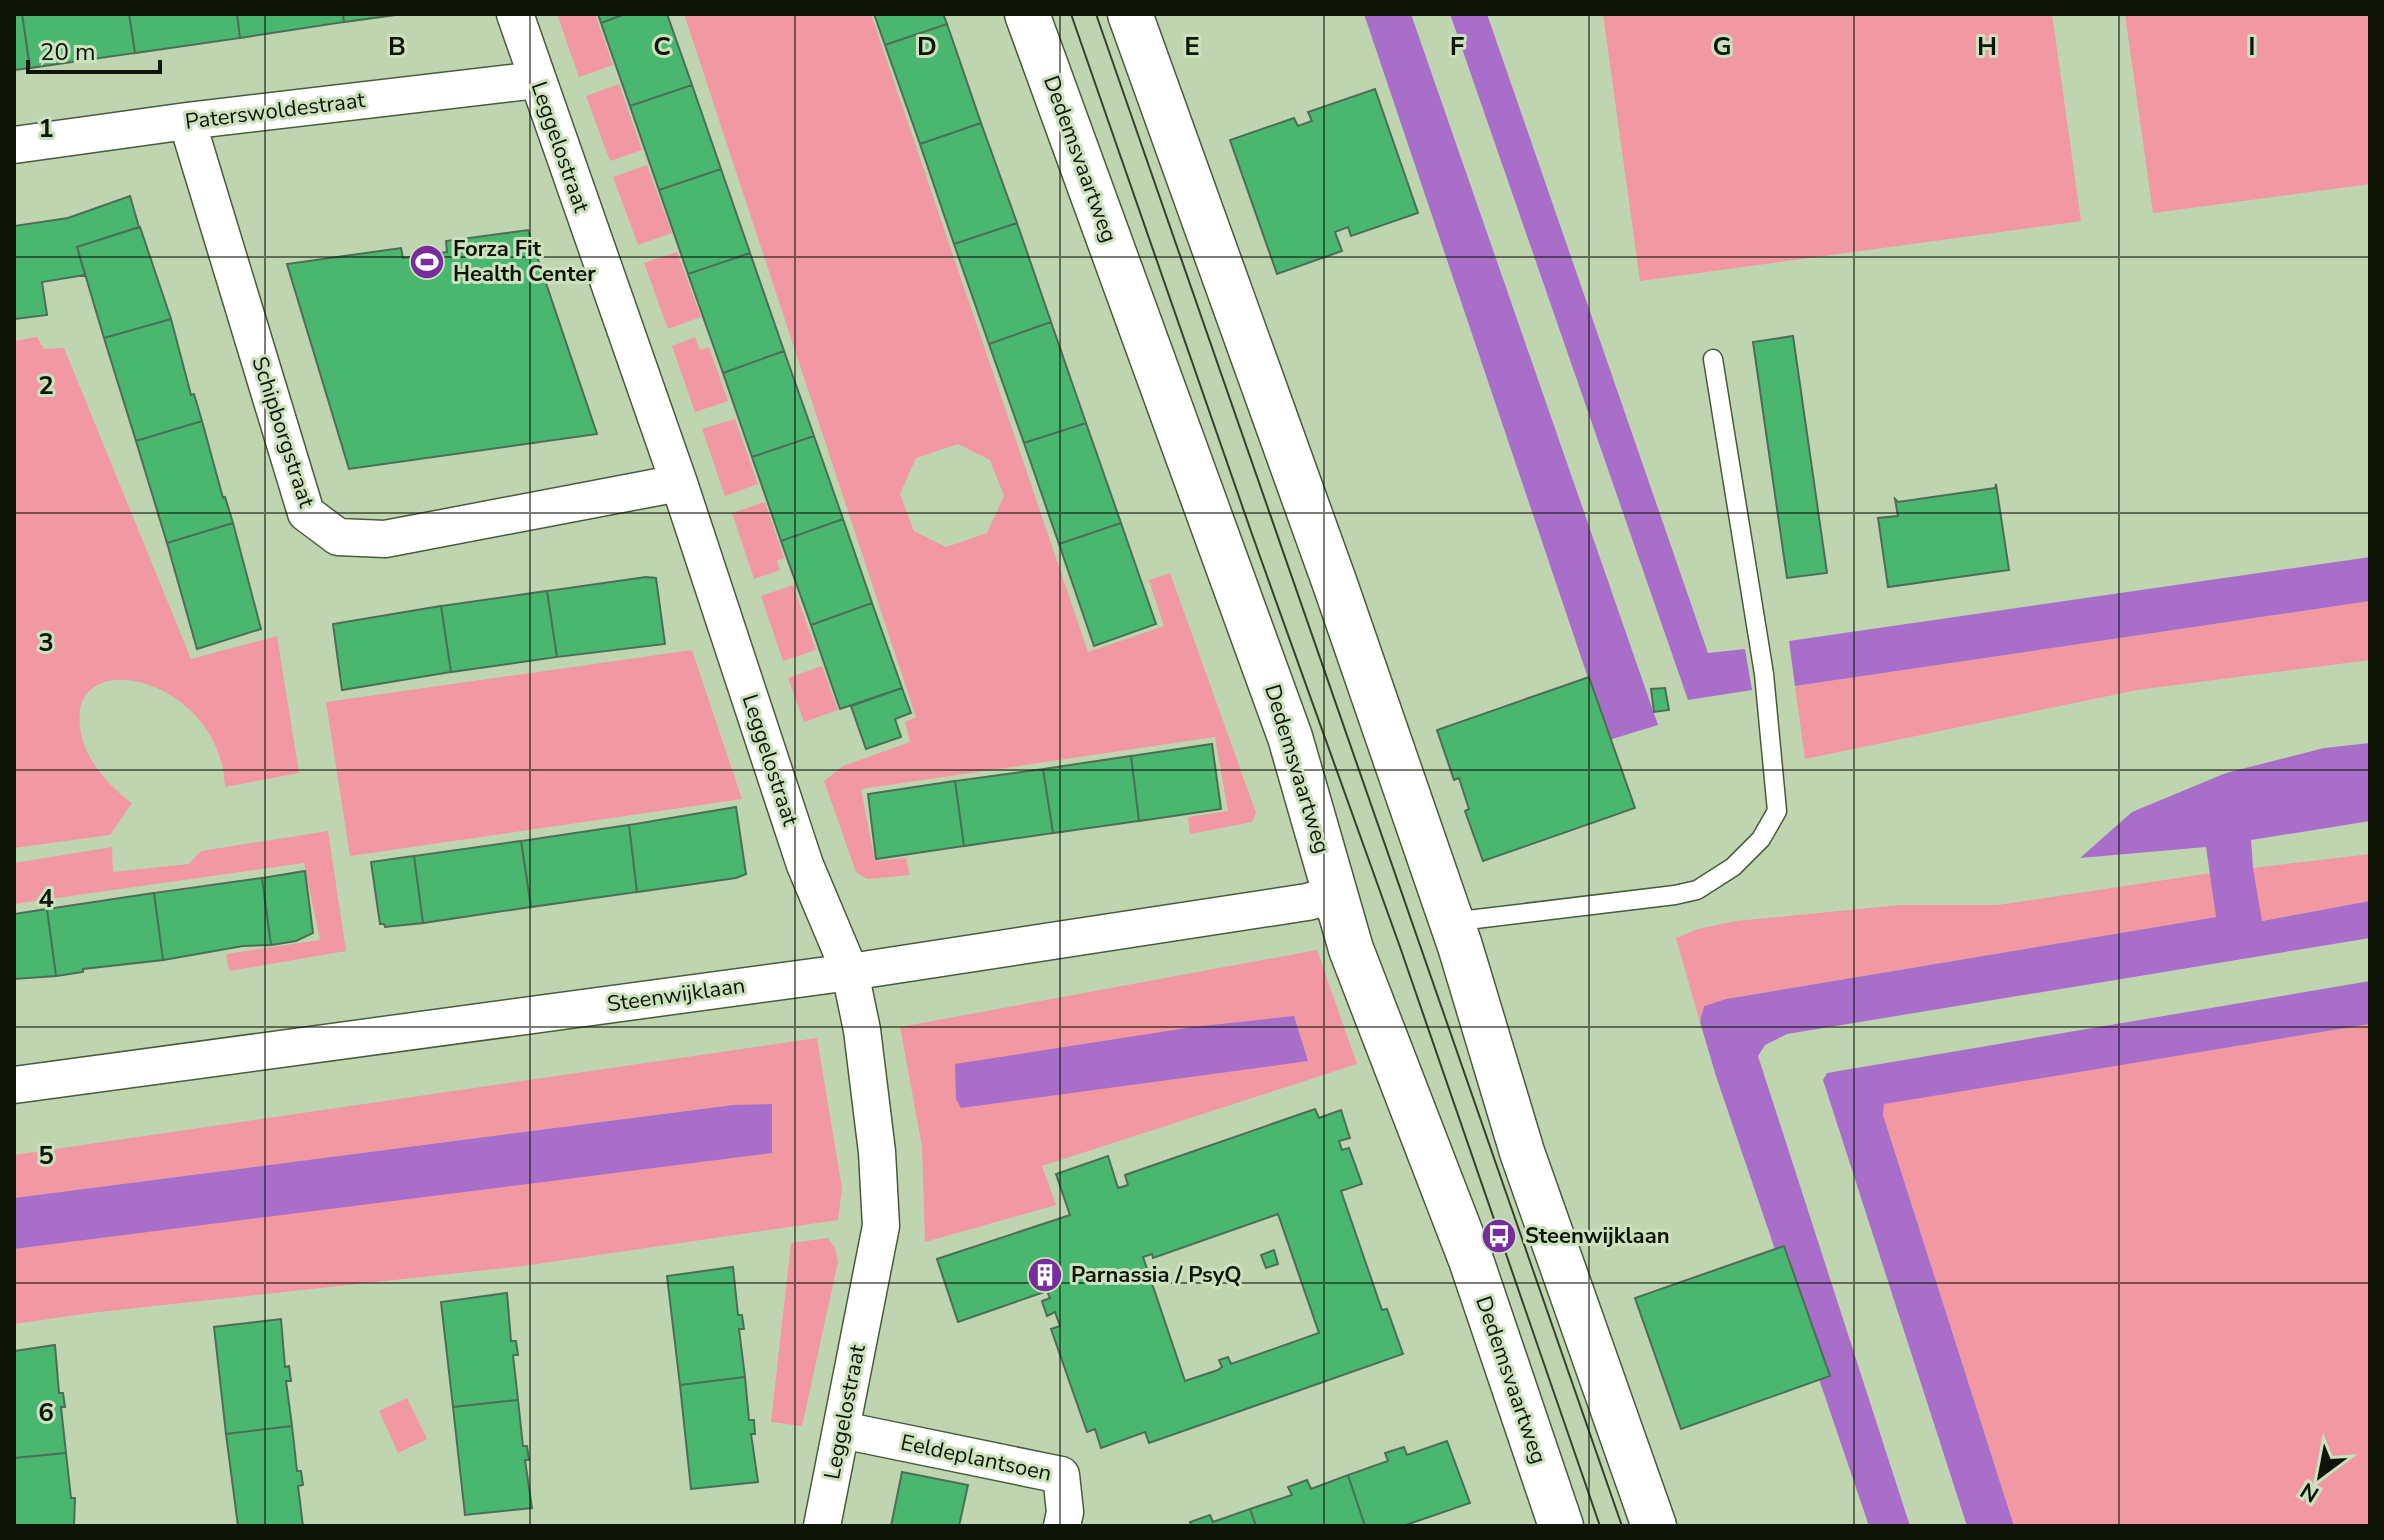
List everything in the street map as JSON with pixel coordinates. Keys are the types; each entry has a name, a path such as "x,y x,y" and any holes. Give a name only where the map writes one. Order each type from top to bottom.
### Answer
{"street":[{"name":"Leggelostraat","path":"515,14 679,483 805,865 850,972 862,1030 875,1136 881,1226 822,1526"},
{"name":"Dedemsvaartweg","path":"1027,14 1290,737 1351,949 1471,1260 1561,1526"},
{"path":"1130,14 1335,584 1494,1051 1522,1152 1654,1526"},
{"name":"Paterswoldestraat","path":"14,145 187,121 537,80"},
{"name":"Schipborgstraat","path":"187,121 306,513 338,537 385,539 679,483"},
{"name":"Steenwijklaan","path":"14,1085 850,972 1307,902 1335,895"},
{"name":"Eeldeplantsoen","path":"842,1430 1061,1475 1065,1512 1062,1526"}],"lane":[{"path":"1451,922 1697,890 1733,867 1761,839 1777,811 1764,674 1713,359"}],"shaded area":[{"path":"557,14 595,14 613,65 579,77"},
{"path":"684,14 871,14 1088,652 1164,626 1149,580 1170,573 1256,813 1252,822 1190,834 1188,817 1228,811 1215,737 861,789 875,861 906,858 910,875 867,879 856,872 824,781 843,766 910,742 905,722 916,717","holes":["958,444 990,460 1004,496 987,533 946,547 914,531 900,494 916,458"]},
{"path":"1364,14 1411,14 1658,725 1609,740"},
{"path":"1450,14 1487,14 1708,653 1745,649 1752,690 1688,700"},
{"path":"1603,14 2052,14 2081,221 1640,281"},
{"path":"2125,14 2370,14 2370,184 2153,213"},
{"path":"619,84 642,150 610,161 586,96"},
{"path":"647,165 672,233 638,245 613,177"},
{"path":"677,252 701,317 668,329 644,263"},
{"path":"37,337 44,349 64,348 191,659 277,636 299,773 225,787 217,748 197,717 170,695 141,683 114,680 92,689 80,709 83,741 103,776 132,803 110,835 14,848 14,341"},
{"path":"695,337 700,350 709,347 728,401 695,412 672,346"},
{"path":"735,419 758,484 725,496 702,429"},
{"path":"765,502 784,558 777,561 780,570 754,579 732,513"},
{"path":"2370,557 2370,601 1795,686 1789,641"},
{"path":"793,585 816,650 783,661 761,596"},
{"path":"2370,601 2370,660 2137,690 1805,759 1795,686"},
{"path":"692,650 742,799 350,856 326,702"},
{"path":"822,666 838,710 804,722 788,678"},
{"path":"2370,743 2370,821 2251,840 2262,921 2370,901 2370,938 1787,1034 1765,1045 1758,1056 1910,1526 1869,1526 1716,1076 1700,1022 1704,1006 1726,999 2216,917 2206,847 2080,858 2132,812 2226,773 2324,748"},
{"path":"328,831 346,951 229,971 226,954 320,940 304,863 14,904 14,863 112,847 113,872 189,864 201,851"},
{"path":"2370,854 2370,901 2261,921 2253,868"},
{"path":"2211,873 2216,917 1726,999 1704,1006 1700,1022 1676,938 1698,929 1736,921 1901,905 1998,905"},
{"path":"1317,950 1357,1064 1042,1166 1056,1205 925,1242 922,1146 900,1027"},
{"path":"2370,981 2370,1024 1884,1104 1883,1115 2014,1526 1967,1526 1823,1080 1827,1073"},
{"path":"1294,1016 1308,1061 961,1108 956,1099 955,1064 1193,1027"},
{"path":"2370,1024 2370,1526 2014,1526 1883,1115 1884,1103"},
{"path":"817,1038 842,1188 838,1220 523,1266 14,1324 14,1249 198,1225 733,1105 14,1198 14,1155"},
{"path":"772,1104 772,1153 14,1249 14,1198 733,1105"},
{"path":"828,1238 835,1248 838,1262 802,1426 771,1422 791,1243"},
{"path":"407,1398 427,1439 398,1453 379,1411"}],"building":[{"path":"14,14 22,14 30,68 14,70"},
{"path":"22,14 129,14 135,53 30,68"},
{"path":"129,14 237,14 240,38 135,53"},
{"path":"237,14 343,14 344,22 240,38"},
{"path":"343,14 403,14 344,22"},
{"path":"598,14 625,14 601,23"},
{"path":"625,14 667,14 692,85 630,106 601,23"},
{"path":"874,14 943,14 947,24 885,45"},
{"path":"947,24 981,123 920,144 885,45"},
{"path":"692,85 721,169 659,190 630,106"},
{"path":"1375,89 1418,213 1351,236 1348,227 1335,232 1342,251 1277,274 1230,140 1294,118 1298,126 1312,121 1308,112"},
{"path":"981,123 1017,223 954,244 920,144"},
{"path":"721,169 750,253 688,274 659,190"},
{"path":"130,196 139,227 77,247 85,275 42,282 47,315 14,319 14,226 68,218"},
{"path":"1017,223 1051,322 989,344 954,244"},
{"path":"140,227 171,319 104,338 77,247"},
{"path":"528,230 597,434 349,469 287,264 401,248 403,258 447,252 446,241"},
{"path":"750,253 784,351 723,373 688,274"},
{"path":"171,319 191,395 194,394 202,421 136,441 104,338"},
{"path":"1051,322 1086,423 1024,443 989,344"},
{"path":"1793,336 1827,573 1787,578 1753,342"},
{"path":"784,351 814,436 752,457 723,373"},
{"path":"202,421 233,523 167,543 136,441"},
{"path":"1086,423 1121,523 1059,544 1024,443"},
{"path":"814,436 843,519 781,541 752,457"},
{"path":"1996,484 2009,570 1888,587 1878,518 1898,516 1895,499 1898,502 1995,488"},
{"path":"843,519 872,603 811,625 781,541"},
{"path":"233,523 261,629 197,649 167,543"},
{"path":"1121,523 1156,624 1094,646 1059,544"},
{"path":"656,578 665,644 557,657 547,591"},
{"path":"547,591 557,657 451,672 441,606"},
{"path":"872,603 902,688 840,709 811,625"},
{"path":"441,606 451,672 342,690 333,624"},
{"path":"1589,677 1635,808 1483,861 1465,811 1469,809 1459,778 1454,780 1437,730"},
{"path":"902,688 911,713 895,719 901,737 866,749 851,706"},
{"path":"1665,688 1669,710 1654,712 1651,689"},
{"path":"1212,744 1221,809 1139,821 1131,756"},
{"path":"1131,756 1139,821 1053,833 1043,769"},
{"path":"1043,769 1053,833 964,846 955,781"},
{"path":"955,781 964,846 876,859 868,794"},
{"path":"736,807 746,874 637,892 629,825"},
{"path":"629,825 637,892 531,907 521,841"},
{"path":"521,841 531,907 423,923 414,856"},
{"path":"414,856 423,923 385,927 380,924 371,862"},
{"path":"305,871 313,933 296,941 271,945 262,878"},
{"path":"262,878 271,945 243,946 163,960 154,893"},
{"path":"154,893 163,960 83,969 83,972 56,976 47,909"},
{"path":"47,909 56,976 14,979 14,914"},
{"name":"Parnassia / PsyQ","path":"1315,1109 1319,1118 1341,1110 1350,1138 1339,1141 1342,1150 1349,1148 1362,1184 1341,1191 1382,1310 1387,1309 1403,1354 1149,1443 1145,1432 1101,1448 1095,1429 1087,1432 1051,1329 1060,1326 1055,1312 1047,1316 1042,1301 1050,1298 1047,1291 958,1322 937,1259 1070,1215 1056,1174 1108,1156 1118,1188 1128,1185 1125,1175","holes":["1278,1214 1319,1333 1231,1364 1228,1357 1219,1360 1222,1367 1218,1370 1185,1381 1143,1257 1152,1254 1153,1258"]},
{"path":"1784,1246 1830,1376 1681,1429 1635,1298"},
{"path":"1274,1250 1278,1264 1266,1268 1261,1255"},
{"path":"733,1267 738,1315 742,1315 744,1329 739,1329 745,1377 680,1385 667,1276"},
{"path":"507,1293 511,1341 516,1341 518,1355 513,1355 518,1400 453,1407 441,1302"},
{"path":"281,1319 285,1367 289,1366 291,1381 286,1381 292,1426 226,1434 214,1327"},
{"path":"55,1345 59,1393 63,1393 65,1407 61,1407 66,1453 14,1458 14,1351"},
{"path":"745,1377 749,1420 754,1420 755,1434 751,1434 758,1482 691,1489 680,1385"},
{"path":"518,1400 523,1446 527,1446 529,1460 525,1460 532,1508 465,1515 453,1407"},
{"path":"292,1426 297,1471 301,1471 303,1485 298,1486 303,1526 238,1526 226,1434"},
{"path":"1447,1441 1470,1503 1403,1526 1365,1526 1348,1475 1388,1461 1385,1453 1404,1447 1407,1455"},
{"path":"66,1453 71,1498 75,1498 74,1526 14,1526 14,1458"},
{"path":"902,1472 968,1485 959,1526 891,1526"},
{"path":"1348,1475 1365,1526 1256,1526 1250,1509 1292,1495 1288,1487 1307,1480 1311,1489"},
{"path":"1250,1509 1256,1526 1192,1526 1190,1522 1210,1515 1213,1522"}],"tram line":[{"path":"1071,14 1400,947 1600,1526"},
{"path":"1096,14 1622,1526"}],"place":[{"name":"Forza Fit Health Center","path":"427,262"},
{"name":"Steenwijklaan","path":"1499,1236"},
{"name":"Parnassia / PsyQ","path":"1045,1275"}]}
